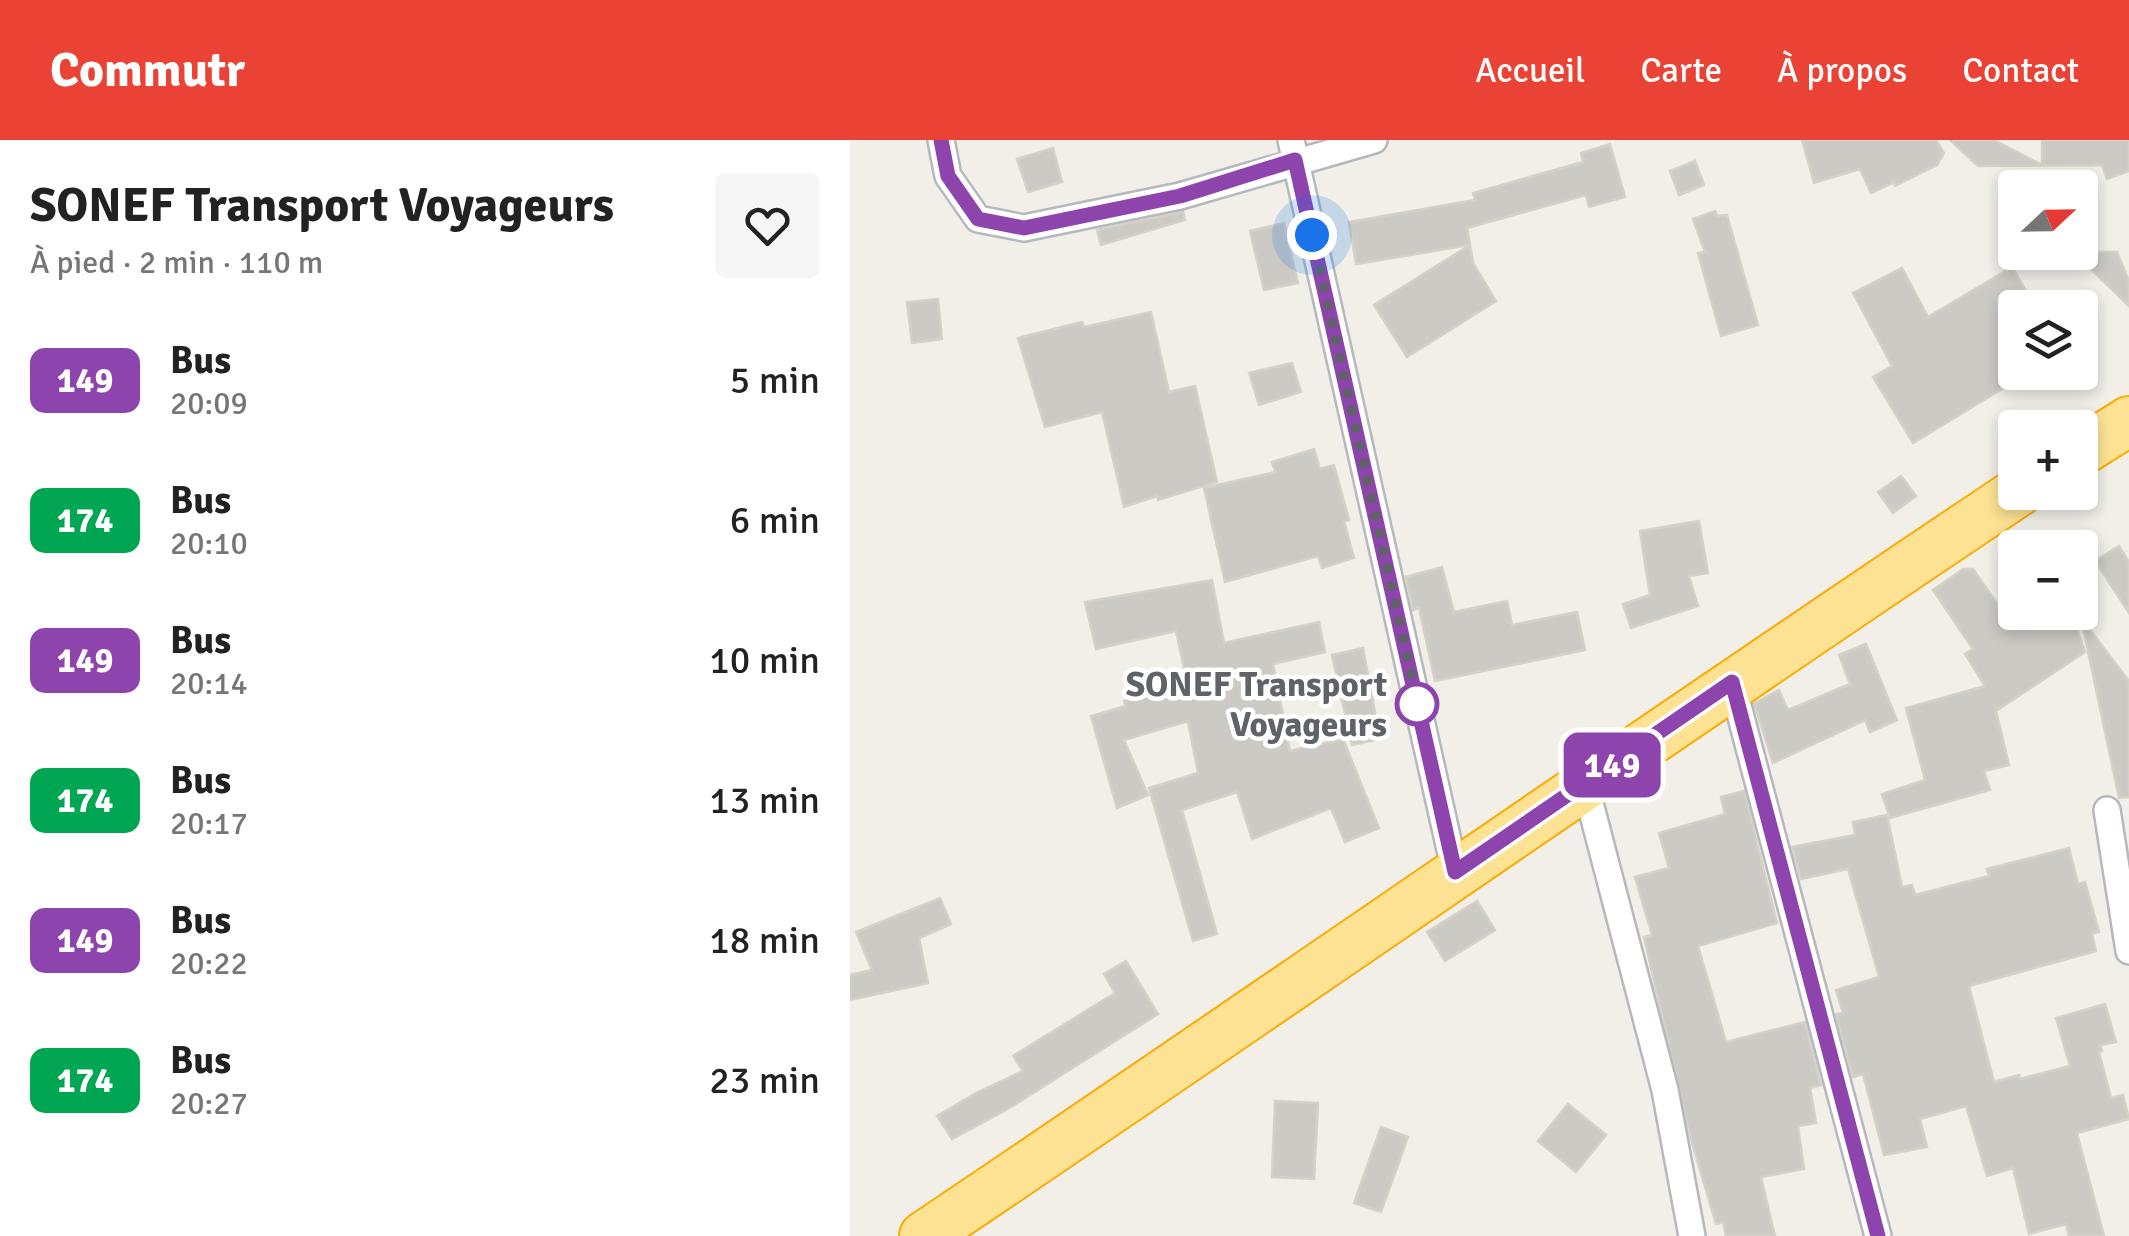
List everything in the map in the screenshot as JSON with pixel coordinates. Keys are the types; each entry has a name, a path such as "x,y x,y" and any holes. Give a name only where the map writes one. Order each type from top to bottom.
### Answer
{"highway":[{"path":"2098,441 2129,421"},
{"path":"924,1236 1732,682 1998,505"}],"street":[{"path":"941,140 948,176 978,219 1024,228 1180,196 1293,150 1374,140"},
{"path":"1293,150 1455,872"},
{"path":"1732,682 1878,1236"},
{"path":"1585,784 1665,1090 1692,1236"},
{"path":"2107,810 2129,951"}],"building":[{"path":"1802,140 1936,140 1944,153 1937,165 1871,193 1860,169 1814,183"},
{"path":"1950,140 1994,140 2042,165 2042,140 2129,140 2129,171 2107,179 2102,165 1978,166"},
{"path":"1610,144 1625,197 1589,207 1586,195 1467,228 1470,245 1356,264 1349,222 1475,200 1473,193 1583,162 1581,153"},
{"path":"1053,148 1062,182 1028,192 1017,159"},
{"path":"1695,161 1704,185 1679,195 1670,171"},
{"path":"1715,211 1717,216 1727,215 1758,325 1721,336 1698,253 1705,252 1693,219"},
{"path":"1183,212 1185,220 1101,245 1097,230"},
{"path":"1284,223 1298,283 1264,290 1250,231"},
{"path":"1470,245 1473,263 1496,301 1407,357 1374,305"},
{"path":"2098,252 2117,252 2129,281 2129,306 2092,270 2098,270"},
{"path":"1902,268 1928,317 2007,270 2014,270 2025,290 1998,290 2000,390 1913,443 1873,377 1892,366 1853,293"},
{"path":"938,299 942,339 912,343 907,302"},
{"path":"1151,312 1169,392 1195,386 1217,482 1124,507 1102,412 1045,427 1018,338 1082,322 1084,327"},
{"path":"1292,363 1301,392 1259,405 1249,373"},
{"path":"1314,449 1320,469 1334,465 1349,520 1344,521 1354,558 1322,568 1318,556 1225,582 1204,488 1275,472 1272,462"},
{"path":"1901,476 1916,496 1893,513 1878,492"},
{"path":"1699,521 1708,573 1689,576 1698,606 1631,628 1623,604 1650,595 1640,531"},
{"path":"2119,546 2129,562 2129,613 2098,566 2098,559"},
{"path":"1442,567 1454,612 1507,601 1512,625 1577,612 1585,650 1435,681 1419,608 1413,610 1406,577"},
{"path":"1963,569 1973,569 1998,605 1998,630 2077,630 2085,652 1996,711 2009,765 1984,771 1990,790 1890,818 1882,794 1925,780 1906,708 1985,686 1965,654 1973,649 1933,590"},
{"path":"1212,580 1224,643 1319,622 1325,652 1273,664 1290,751 1343,739 1379,828 1345,842 1331,808 1252,839 1237,792 1182,810 1217,934 1193,941 1149,788 1198,773 1188,721 1124,740 1148,795 1117,808 1091,716 1126,706 1124,701 1187,682 1176,631 1096,649 1085,602"},
{"path":"2084,630 2090,630 2129,681 2129,797 2119,798"},
{"path":"1866,644 1897,720 1870,732 1865,720 1773,763 1754,703 1779,690 1788,710 1850,684 1839,655"},
{"path":"1363,648 1380,739 1352,745 1332,655"},
{"path":"1744,791 1777,923 1698,946 1726,1042 1805,1022 1821,1085 1810,1088 1816,1123 1798,1126 1804,1169 1761,1177 1775,1236 1726,1236 1723,1222 1716,1224 1690,1136 1644,937 1652,935 1635,877 1669,868 1659,833 1725,814 1721,797"},
{"path":"1887,815 1902,887 1912,885 1915,895 1989,876 1987,869 2069,848 2078,884 2085,882 2099,932 2092,934 2096,951 1969,986 1994,1082 2070,1066 2056,1018 2105,1004 2116,1042 2100,1045 2099,1052 2111,1098 2123,1095 2129,1119 2077,1133 2104,1236 2069,1236 2066,1224 2029,1234 2013,1168 1987,1176 1966,1106 1920,1119 1927,1147 1884,1155 1863,1074 1853,1077 1836,1014 1843,1013 1836,990 1879,977 1848,869 1801,879 1792,847 1855,835 1853,822"},
{"path":"940,898 951,924 919,938 928,983 850,1000 850,975 872,970 856,932"},
{"path":"1477,901 1495,930 1445,961 1427,932"},
{"path":"1126,961 1158,1014 1006,1110 952,1139 937,1116 1023,1071 1013,1056 1115,993 1104,974"},
{"path":"1275,1101 1318,1103 1314,1179 1272,1177"},
{"path":"1568,1104 1606,1135 1576,1172 1538,1141"},
{"path":"1381,1127 1408,1137 1381,1212 1354,1203"}],"bus line":[{"name":"149","path":"941,140 948,176 978,219 1024,228 1180,196 1295,160 1455,872 1732,682 1878,1236"}],"place":[{"name":"SONEF Transport Voyageurs","path":"1417,704"}],"route":[{"path":"1312,235 1422,722 1417,704"}]}
